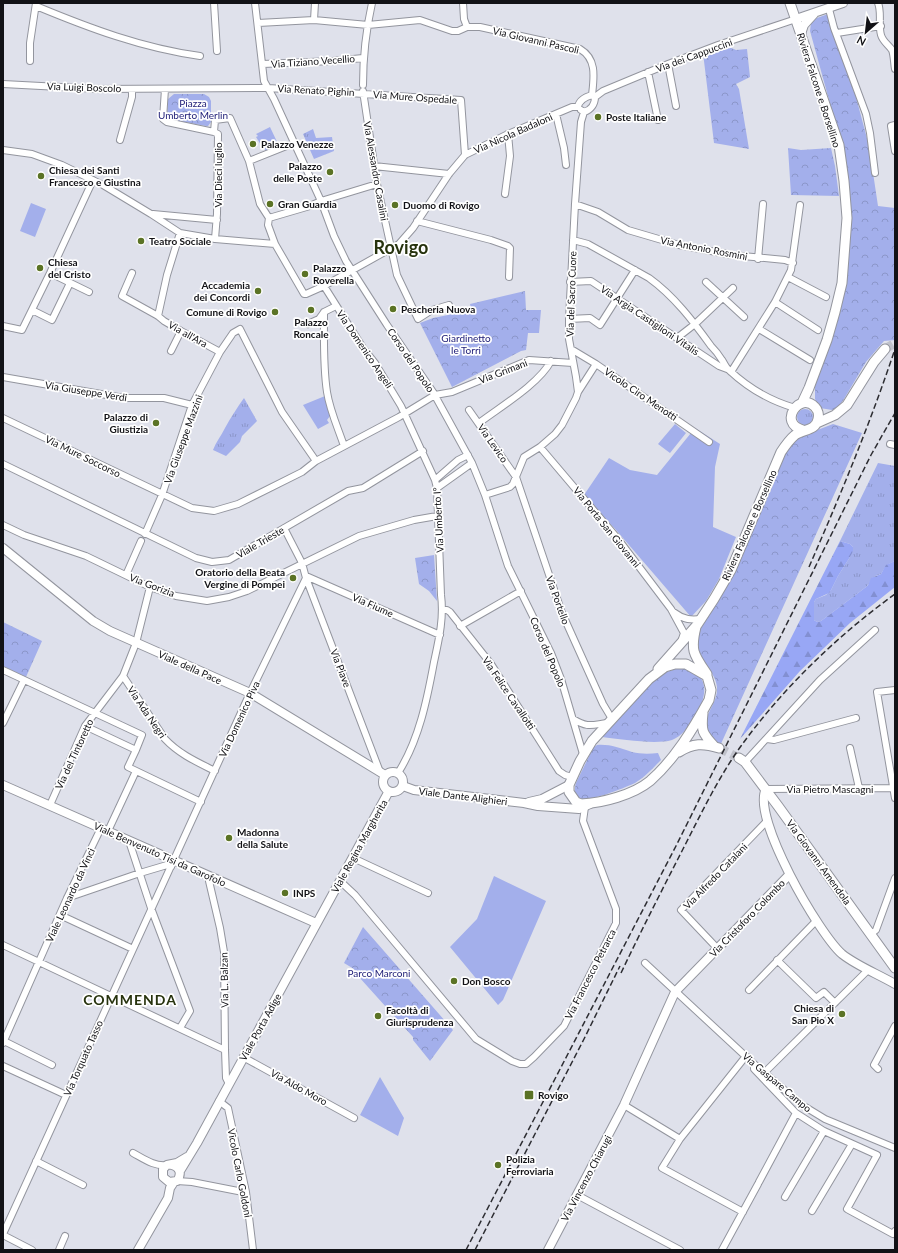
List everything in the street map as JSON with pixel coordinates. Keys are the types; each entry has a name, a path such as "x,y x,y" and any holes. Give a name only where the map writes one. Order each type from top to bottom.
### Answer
{"main road":[{"name":"Riviera Falcone e Borsellino","path":"699,622 731,570 781,452 787,444 795,412 810,388 827,340 842,283 847,218 839,145 791,5"},
{"path":"787,444 795,435 803,430 811,429 817,423 835,415 842,410 847,405 874,362 885,349"},
{"path":"810,388 819,417 817,423"},
{"path":"803,430 795,426 795,412 815,408 829,413 842,410"},
{"path":"699,622 592,741 583,754 570,781 569,792 576,802 581,804 587,805 607,800 637,788 649,781 676,754 686,747 694,744 717,748 705,737 702,727 703,711"},
{"path":"676,754 703,711 709,700 711,690 707,676 694,652 693,642 699,622"},
{"path":"649,679 665,667 675,664 686,664 694,667 707,676"},
{"name":"Via Giovanni Amendola","path":"742,760 766,789 895,968"}],"street":[{"path":"214,3 217,51"},
{"name":"Corso del Popolo","path":"256,3 264,81 321,201 334,236 351,270 435,395 472,463 485,494 508,566 551,653 561,678 583,754"},
{"path":"314,3 314,20"},
{"name":"Via Alessandro Casalini","path":"372,3 363,58 363,90 377,184 397,275 418,319 432,310 449,305"},
{"path":"463,3 464,19 467,27"},
{"path":"796,19 843,3"},
{"path":"878,3 880,8 880,31 884,43 892,51 895,69"},
{"path":"30,61 30,43 36,4 108,35 174,53 200,56"},
{"path":"791,5 799,11 814,14"},
{"path":"829,9 834,28 866,114 870,133 874,173"},
{"path":"801,34 804,25 814,14"},
{"name":"Via dei Cappuccini","path":"593,96 648,72 718,45 796,19"},
{"name":"Via Giovanni Pascoli","path":"258,23 314,20 368,24 420,20 452,32 467,27 480,27 580,49 587,53 594,66 593,96"},
{"path":"837,33 881,26"},
{"name":"Via Tiziano Vecellio","path":"263,64 363,58"},
{"path":"668,64 676,106"},
{"path":"648,72 658,120"},
{"name":"Via Luigi Boscolo","path":"3,84 98,89 165,89"},
{"name":"Via Renato Pighin","path":"165,89 268,88 363,90"},
{"path":"120,140 132,96 132,89"},
{"path":"3,150 32,154 62,165 93,180 133,203 180,233 215,239 275,244 268,225 269,218 260,204 249,161 230,118 215,120 214,132 167,122 163,119 165,89"},
{"name":"Via Mure Ospedale","path":"363,90 461,100 465,155"},
{"path":"593,96 595,102 589,111 584,112 578,107 581,100 593,96"},
{"name":"Via Nicola Badaloni","path":"275,244 304,294 324,286 399,244 413,228 449,174 465,155 508,134 572,107 578,107"},
{"name":"Via del Sacro Cuore","path":"578,392 571,349 569,319 575,204 581,122 584,112"},
{"path":"556,114 566,165"},
{"path":"895,125 891,126 895,151"},
{"name":"Via Dieci luglio","path":"214,132 218,134 217,220"},
{"path":"505,194 510,156 508,134"},
{"path":"249,161 294,143"},
{"path":"374,166 449,174"},
{"path":"3,326 22,330 93,180"},
{"path":"269,218 310,206 359,188 377,184"},
{"name":"Via Antonio Rosmini","path":"575,204 598,212 633,231 679,245 758,259 785,260 793,263"},
{"path":"758,259 764,204"},
{"path":"573,240 588,244 649,278 667,292 695,324 729,371 759,329 792,270 800,205"},
{"path":"151,214 217,220 215,239"},
{"path":"417,221 508,246 510,248 509,278"},
{"path":"158,316 167,275 180,233"},
{"path":"569,319 590,318 600,325 635,270"},
{"path":"50,273 89,292"},
{"name":"Via all'Ara","path":"132,273 122,296 220,352"},
{"path":"788,277 826,297"},
{"name":"Via Argia Castiglioni Vitalis","path":"570,282 591,281 764,395 795,412"},
{"path":"706,282 744,318"},
{"path":"32,310 52,320 70,283"},
{"name":"Via Domenico Angeli","path":"324,286 363,348 375,363 405,413"},
{"path":"677,338 695,324 733,288"},
{"path":"775,302 818,330"},
{"path":"308,324 319,319 324,312 336,306"},
{"path":"324,312 325,374 327,393 344,446"},
{"name":"Via Giuseppe Mazzini","path":"145,534 162,495 192,405 220,352 233,333 240,329 282,412 316,461"},
{"path":"759,329 810,360"},
{"path":"171,351 181,331"},
{"name":"Vicolo Ciro Menotti","path":"571,349 596,364 710,442"},
{"name":"Via Grimani","path":"302,472 316,461 435,395 452,392 530,360 573,363"},
{"path":"479,423 537,379 551,361"},
{"path":"485,494 510,487 513,484 524,457 540,447 555,434 562,425 578,392 596,364"},
{"name":"Via Giuseppe Verdi","path":"3,377 124,398 164,398 192,405"},
{"name":"Via Levico","path":"469,410 516,477"},
{"name":"Via Umberto I°","path":"405,413 438,488 437,516 443,610"},
{"name":"Via Mure Soccorso","path":"3,418 192,508 214,511 238,504 302,472"},
{"name":"Via Porta San Giovanni","path":"540,447 618,539 671,609"},
{"name":"Viale Trieste","path":"3,464 196,558 212,562 229,560 348,491 363,488 423,451"},
{"path":"435,480 458,460 468,455"},
{"path":"438,488 472,463"},
{"name":"Via Portello","path":"516,477 562,613 610,721"},
{"name":"Via Gorizia","path":"3,525 86,556 150,587 176,596 207,601 222,599 247,591 359,536 414,520 437,516"},
{"name":"Via Piave","path":"284,528 302,563 306,578 383,773"},
{"path":"126,575 141,541"},
{"name":"Viale della Pace","path":"3,548 93,621 136,643 250,693 383,773"},
{"name":"Via Fiume","path":"306,578 440,635"},
{"name":"Via Domenico Piva","path":"173,864 250,693 306,578"},
{"name":"Via del Tintoretto","path":"50,805 85,726 123,676 136,643 150,587"},
{"path":"460,626 521,591"},
{"path":"671,609 680,617 699,622"},
{"path":"671,609 684,633 680,643"},
{"path":"398,773 408,755 426,705 440,635 443,610"},
{"name":"Via Felice Cavallotti","path":"443,610 450,612 491,664 559,771 570,781"},
{"path":"742,760 767,739 820,680 875,630"},
{"path":"3,670 142,735 128,767 201,802"},
{"name":"Via Ada Negri","path":"123,676 165,739 183,755 215,771"},
{"path":"3,724 24,680"},
{"path":"895,690 877,692 895,798"},
{"path":"767,739 774,740 856,718"},
{"path":"573,719 588,726 610,721"},
{"path":"85,726 136,750"},
{"path":"850,748 859,788"},
{"name":"Viale Leonardo da Vinci","path":"4,1042 67,898 136,771"},
{"path":"383,773 398,773 403,780 403,786 398,791 389,791 383,784 383,773"},
{"path":"524,803 542,799 570,781"},
{"name":"Viale Benvenuto Tisi da Garofolo","path":"3,785 129,840 173,864 211,877 316,923"},
{"name":"Viale Dante Alighieri","path":"403,786 414,790 538,806 579,809 587,805"},
{"name":"Via Pietro Mascagni","path":"766,789 894,788"},
{"name":"Via Cristoforo Colombo","path":"675,992 789,875 767,821 764,799 766,789"},
{"name":"Viale Regina Margherita","path":"329,900 389,791"},
{"name":"Via Francesco Petrarca","path":"340,881 355,895 461,1022 482,1043 512,1061 520,1064 526,1064 564,1026 614,928 617,917 611,896 585,828 584,820 587,805"},
{"name":"Via Alfredo Catalani","path":"717,948 681,910 767,821"},
{"path":"129,840 151,908 190,1011 180,1028"},
{"path":"353,858 428,893"},
{"path":"67,898 140,873 173,864"},
{"name":"Via Torquato Tasso","path":"3,1235 5,1224 36,1161 151,908 173,864"},
{"path":"789,875 816,921 842,953 868,970 895,984"},
{"name":"Via L. Balzan","path":"211,877 209,881 224,952 226,1078 229,1084"},
{"path":"871,934 876,930 894,888 895,878"},
{"name":"Viale Porta Adige","path":"138,1250 164,1202 168,1198 170,1188 191,1154 329,900"},
{"path":"60,915 133,949"},
{"path":"749,990 816,921"},
{"path":"3,945 112,995 225,1050"},
{"path":"777,960 816,998 824,992 835,1003"},
{"name":"Via Gaspare Campo","path":"645,963 754,1064 802,1105 831,1121 895,1148"},
{"path":"765,1072 868,970"},
{"name":"Via Vincenzo Chiarugi","path":"548,1250 624,1105 675,992"},
{"path":"878,1069 874,1065 895,1026"},
{"path":"4,1042 52,1065"},
{"name":"Via Aldo Moro","path":"243,1056 354,1118"},
{"path":"743,1212 662,1168 680,1140 746,1056"},
{"path":"754,1064 754,1069 796,1113 824,1131 877,1155 846,1209 893,1234 895,1231"},
{"path":"3,1066 66,1095"},
{"name":"Vicolo Carlo Goldoni","path":"219,1101 228,1108 246,1192 253,1250"},
{"path":"624,1105 680,1140"},
{"path":"722,1250 796,1113"},
{"path":"786,1197 824,1131"},
{"path":"812,1211 852,1144"},
{"path":"133,1153 153,1164 176,1166 178,1177"},
{"path":"163,1177 163,1169 191,1154"},
{"path":"36,1161 83,1185"},
{"path":"153,1164 169,1182 178,1177"},
{"name":"Viale Porta Adige","path":"163,1177 166,1190 164,1202"},
{"path":"178,1177 187,1181 243,1192"},
{"path":"577,1195 680,1250"},
{"path":"3,1235 32,1250"},
{"path":"59,1250 66,1236"}],"green space":[{"path":"828,14 856,97 869,146 878,206 895,208 895,340 884,341 866,362 838,407 832,410 820,408 815,399 815,385 832,337 846,280 842,147 810,31 811,23 817,18"},
{"path":"729,47 736,50 747,49 750,77 736,84 739,89 749,149 714,143 703,53"},
{"name":"Piazza Umberto Merlin","path":"174,94 204,94 209,97 211,101 211,122 208,126 168,119 168,99"},
{"path":"270,127 279,146 266,152 263,144 261,145 256,137 258,136 256,134"},
{"path":"313,129 316,138 332,137 334,151 314,159 303,134"},
{"path":"788,148 801,150 831,148 839,196 791,195"},
{"path":"31,203 46,209 35,237 20,231"},
{"name":"Giardinetto le Torri","path":"525,291 526,310 541,310 539,333 528,333 526,350 521,351 452,387 420,323 433,318 458,313 458,311 471,308 470,304"},
{"path":"325,396 330,416 327,420 329,423 318,429 303,405"},
{"path":"244,398 257,421 242,436 240,442 226,456 213,450"},
{"path":"805,409 811,411 813,417 811,423 805,425 799,423 797,417 799,411"},
{"path":"675,424 686,433 670,453 658,444"},
{"path":"833,424 862,433 720,746 708,737 706,729 707,717 716,697 717,687 713,675 700,655 698,640 700,629 719,600 728,582 746,545 787,450 794,439"},
{"path":"695,428 720,444 715,467 713,527 736,537 719,579 706,601 691,617 584,495 609,458 630,470 657,475"},
{"path":"878,463 895,466 895,561 886,566 881,574 872,578 866,587 821,621 817,622 814,620 814,602 816,599 826,595 831,590 850,557 853,547 850,544 840,541"},
{"path":"840,541 850,544 853,547 853,551 829,593 816,599 814,602 814,620 817,622 821,621 866,587 871,578 881,574 886,565 895,561 895,587 850,623 800,671 740,739"},
{"path":"434,555 437,601 429,591 419,584 415,558"},
{"path":"3,622 42,641 26,677 3,666"},
{"path":"678,668 689,670 697,674 702,679 704,686 704,694 699,710 682,734 672,740 657,742 602,737 655,680 664,673"},
{"path":"597,745 610,746 638,753 658,753 661,760 646,775 635,783 617,791 592,798 581,799 575,792 576,783 593,748"},
{"path":"494,876 546,901 503,1000 498,1005 450,947 477,919"},
{"name":"Parco Marconi","path":"363,927 453,1030 430,1061 413,1040 413,1037 359,977 354,969 344,963"},
{"path":"380,1077 404,1118 398,1136 360,1115"}],"tunnel":[{"path":"885,349 895,343"},
{"path":"719,748 739,758"}],"railway":[{"path":"809,567 854,460 895,349"},
{"path":"466,1250 676,846 871,455 895,413"},
{"path":"621,973 703,809 717,783 741,746 793,683 812,664 852,627 895,594"},
{"path":"475,1250 620,966"}],"place":[{"name":"Poste Italiane","path":"598,117"},
{"name":"Palazzo Venezze","path":"253,144"},
{"name":"Palazzo delle Poste","path":"330,172"},
{"name":"Chiesa dei Santi Francesco e Giustina","path":"41,176"},
{"name":"Gran Guardia","path":"270,204"},
{"name":"Duomo di Rovigo","path":"395,205"},
{"name":"Teatro Sociale","path":"141,241"},
{"name":"Chiesa del Cristo","path":"40,268"},
{"name":"Palazzo Roverella","path":"305,274"},
{"name":"Accademia dei Concordi","path":"258,291"},
{"name":"Pescheria Nuova","path":"393,309"},
{"name":"Palazzo Roncale","path":"311,310"},
{"name":"Comune di Rovigo","path":"275,312"},
{"name":"Palazzo di Giustizia","path":"156,423"},
{"name":"Oratorio della Beata Vergine di Pompei","path":"293,578"},
{"name":"Madonna della Salute","path":"229,838"},
{"name":"INPS","path":"285,893"},
{"name":"Don Bosco","path":"454,981"},
{"name":"Chiesa di San Pio X","path":"842,1014"},
{"name":"Facoltà di Giurisprudenza","path":"378,1016"},
{"name":"Rovigo","path":"529,1095"},
{"name":"Polizia Ferroviaria","path":"498,1165"}],"district":[{"name":"Rovigo","path":"401,247"},
{"name":"COMMENDA","path":"130,999"}]}
